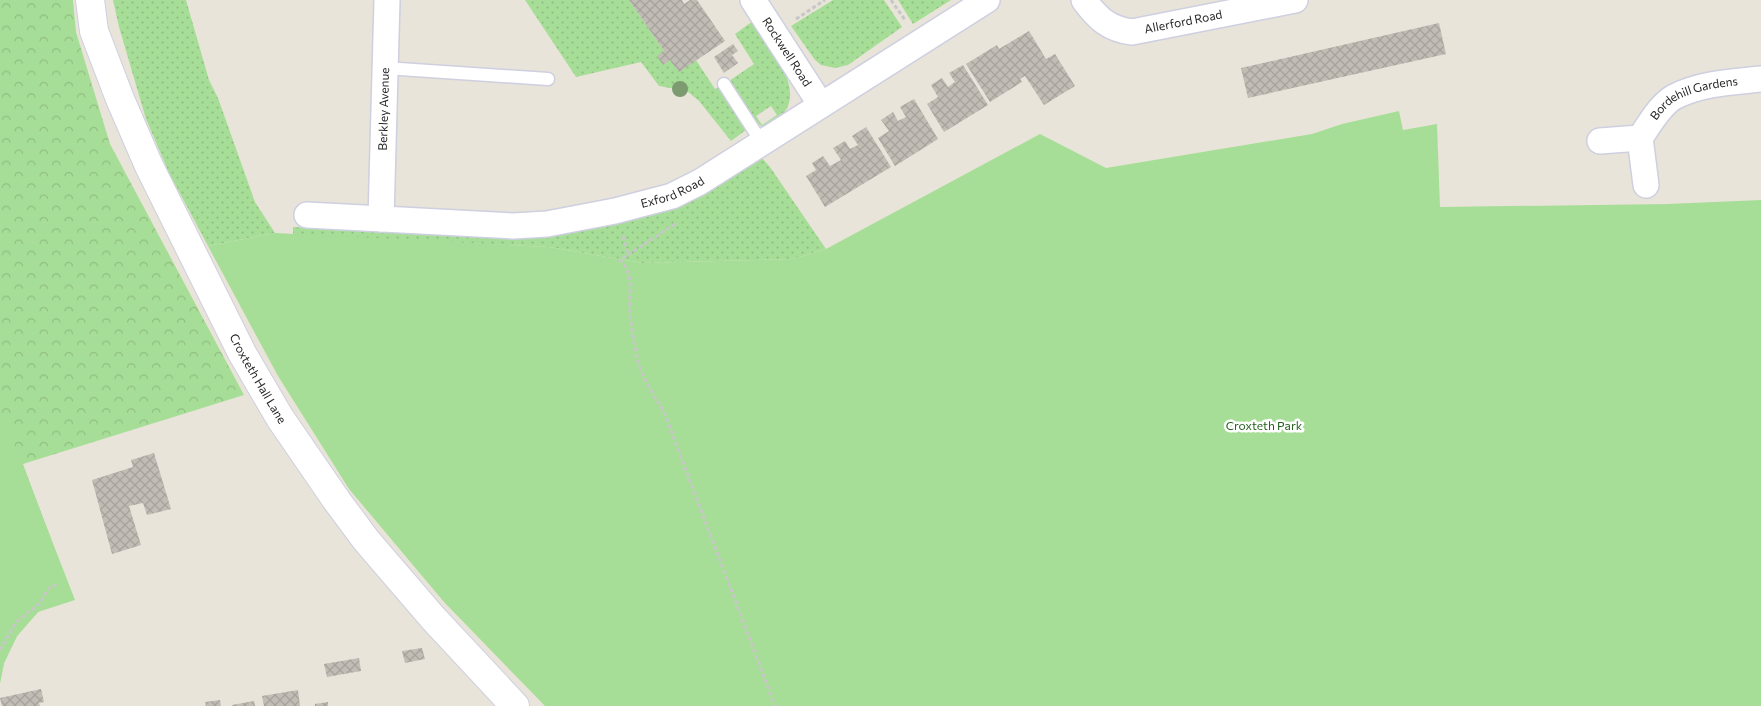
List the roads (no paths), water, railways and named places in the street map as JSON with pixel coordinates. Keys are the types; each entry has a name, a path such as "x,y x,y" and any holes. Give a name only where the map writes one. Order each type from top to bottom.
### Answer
{"street":[{"name":"Croxteth Hall Lane","path":"90,0 94,31 120,99 149,166 242,353 280,418 366,540 433,618 515,706"},
{"name":"Berkley Avenue","path":"381,219 387,0"},
{"name":"Rockwell Road","path":"754,0 821,105"},
{"name":"Exford Road","path":"307,215 522,225 547,224 616,211 672,196 700,182 987,0"},
{"name":"Allerford Road","path":"1084,0 1097,16 1110,27 1132,32 1295,0"},
{"name":"Bordehill Gardens","path":"1640,138 1660,110 1674,97 1714,83 1761,79"},
{"path":"1600,141 1640,138 1646,184"}],"lane":[{"path":"385,68 548,79"},
{"path":"724,84 762,143"}],"park label":[{"name":"Croxteth Park","path":"1264,426"}]}
